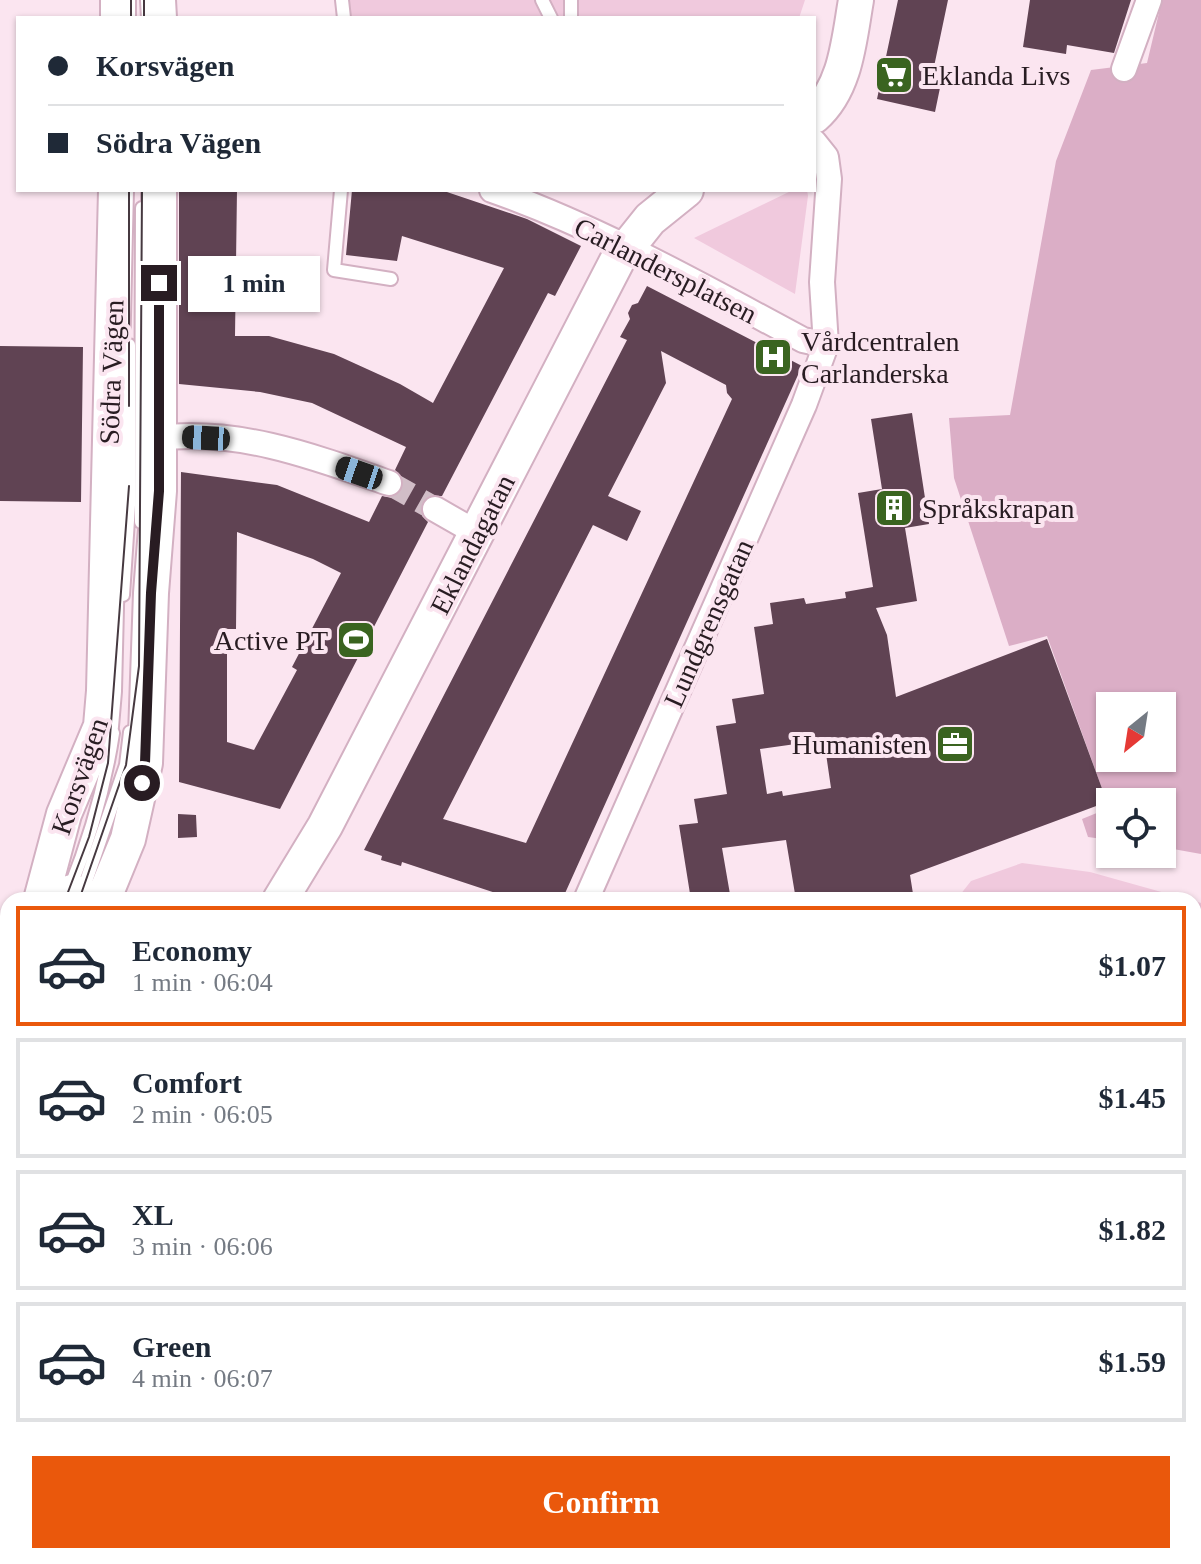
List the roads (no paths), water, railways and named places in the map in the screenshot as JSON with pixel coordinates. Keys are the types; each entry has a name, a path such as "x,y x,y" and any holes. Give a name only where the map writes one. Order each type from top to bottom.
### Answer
{"main road":[{"path":"816,114 829,99 844,67 856,0"},
{"name":"Södra Vägen","path":"107,555 116,192"},
{"name":"Södra Vägen","path":"151,593 159,491 159,192"},
{"name":"Eklandagatan","path":"285,892 325,826 626,248 677,192"},
{"name":"Korsvägen","path":"70,892 64,814 116,724 107,555"},
{"name":"Korsvägen","path":"76,892 128,839 145,763 151,593"}],"street":[{"path":"1124,69 1149,0"},
{"path":"816,144 826,157 829,179 822,282 826,345"},
{"name":"Carlandersplatsen","path":"498,192 534,205 626,248 803,340 826,345"},
{"name":"Lundgrensgatan","path":"590,892 804,405 826,345"},
{"path":"159,438 244,440 300,452 389,483"},
{"path":"435,509 477,533"}],"lane":[{"path":"121,616 129,505 129,192"},
{"path":"133,708 139,666 142,192"},
{"path":"341,192 334,270 391,279"},
{"path":"72,892 108,763 119,648"}],"tunnel":[{"path":"389,483 435,509"}],"tram line":[{"path":"131,0 131,16"},
{"path":"144,0 144,16"},
{"path":"129,192 129,406"},
{"path":"82,892 126,765 139,666 142,192"},
{"path":"68,892 89,837 108,763 129,486"}],"place":[{"name":"Eklanda Livs","path":"894,75"},
{"name":"Vårdcentralen Carlanderska","path":"773,357"},
{"name":"Språkskrapan","path":"894,508"},
{"name":"Active PT","path":"356,640"},
{"name":"Humanisten","path":"955,744"}]}
